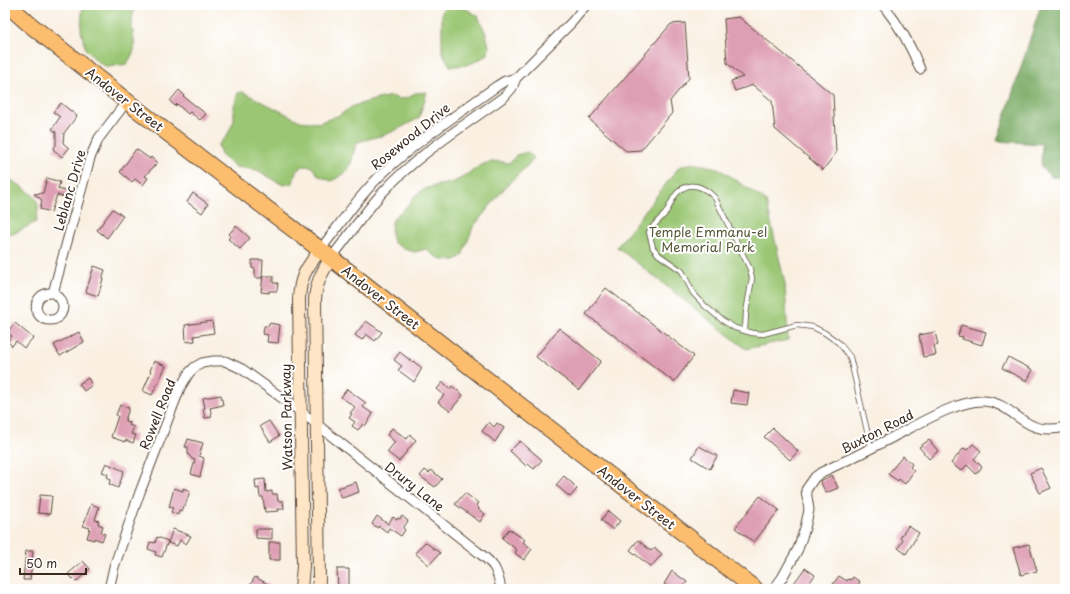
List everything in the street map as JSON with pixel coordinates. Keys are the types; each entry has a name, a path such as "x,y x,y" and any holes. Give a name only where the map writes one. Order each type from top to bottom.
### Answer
{"highway":[{"name":"Andover Street","path":"8,5 28,23 126,101 326,254 755,589"}],"main road":[{"name":"Watson Parkway","path":"301,589 303,572 300,411 300,290 302,278 306,268 326,254"},
{"path":"318,589 316,292 326,254"}],"street":[{"name":"Rosewood Drive","path":"326,254 362,217 391,184 427,152 505,96 512,88 516,78 572,22 586,5"},
{"path":"883,5 905,35 913,50 920,69"},
{"name":"Rosewood Drive","path":"326,254 352,209 386,170 419,142 497,86 505,81 516,78"},
{"name":"Leblanc Drive","path":"53,293 92,153 99,138 126,101"},
{"name":"Rowell Road","path":"109,589 114,567 140,492 180,388 184,380 195,367 208,362 225,361 242,369 300,411"},
{"name":"Buxton Road","path":"774,589 782,578 798,549 805,528 809,510 806,490 815,477 822,472 955,407 978,401 998,404 1025,423 1034,427 1049,429 1065,427"},
{"name":"Drury Lane","path":"300,411 317,426 492,563 497,572 501,589"}],"lane":[{"path":"745,331 746,313 752,278 750,268 715,198 709,191 701,186 686,186 677,193 664,214 648,232 653,248 659,255 682,271 693,293 705,306 722,320 735,328 745,331 752,333 764,334 797,325 805,326 825,333 839,343 850,357 872,448"}],"green space":[{"path":"84,5 138,5 134,11 132,22 134,50 127,64 108,67 99,63 86,50 81,31"},
{"path":"445,5 460,5 478,16 486,34 489,46 488,54 470,64 450,66 442,52 442,12"},
{"path":"1041,5 1065,5 1065,178 1051,177 1041,167 1042,144 997,141"},
{"path":"243,92 300,121 318,123 340,115 353,106 374,100 391,96 399,99 408,98 415,93 427,92 419,118 388,133 356,143 350,166 347,171 338,178 331,181 319,176 311,166 303,166 296,171 293,183 283,185 257,170 236,167 221,155 218,145 227,136 234,121 234,106 238,93"},
{"path":"528,152 534,158 507,185 473,227 462,256 455,260 442,260 426,249 415,252 404,249 393,242 391,230 394,218 415,196 423,190 458,180 476,168 487,163 508,163 513,160 516,155"},
{"name":"Temple Emmanu-el Memorial Park","path":"692,163 718,168 766,201 785,284 788,340 746,349 617,247 679,167"},
{"path":"5,176 34,196 38,205 36,222 13,234 5,231"}],"building":[{"path":"739,17 833,95 836,153 823,170 775,129 772,101 753,85 735,91 731,81 743,77 727,63 724,19"},
{"path":"685,23 689,78 670,101 672,113 641,150 626,151 589,119 671,24"},
{"path":"179,90 184,95 183,96 206,114 200,120 190,112 188,114 177,104 175,106 170,101"},
{"path":"61,103 77,116 64,133 63,143 69,148 62,157 53,149 56,145 56,132 52,129 60,117 53,112"},
{"path":"136,149 150,159 151,157 157,163 145,176 148,178 143,185 135,179 132,182 120,172"},
{"path":"47,178 60,182 58,189 72,193 71,199 57,195 51,212 40,209 42,200 34,194 43,193"},
{"path":"193,193 208,204 202,213 187,202"},
{"path":"113,209 123,216 107,238 97,230"},
{"path":"236,226 250,238 240,249 228,239 231,236 229,234"},
{"path":"252,260 263,260 262,278 255,278 255,269 252,268"},
{"path":"94,266 105,270 98,296 86,292"},
{"path":"263,276 273,276 273,283 278,283 277,291 269,291 269,293 261,292"},
{"path":"606,288 694,356 674,382 586,314"},
{"path":"212,321 214,333 194,336 195,341 186,342 185,325"},
{"path":"366,321 382,332 375,341 366,334 362,340 355,335"},
{"path":"15,323 33,338 24,348 16,341 12,346 7,341 12,336 7,332"},
{"path":"269,323 280,325 278,343 267,342 268,335 263,334 264,326 269,326"},
{"path":"961,325 986,332 982,345 962,339 963,337 958,336"},
{"path":"559,328 601,361 579,390 536,357"},
{"path":"79,332 84,342 60,356 54,345"},
{"path":"935,332 938,345 934,346 936,355 923,357 919,335"},
{"path":"400,352 422,368 414,382 398,370 402,366 394,360"},
{"path":"1008,357 1033,370 1027,381 1002,368"},
{"path":"154,361 166,366 152,395 143,391"},
{"path":"88,378 92,385 84,391 79,384"},
{"path":"443,382 450,389 452,386 463,395 450,411 438,402 444,395 437,389"},
{"path":"347,389 366,403 363,407 373,414 365,426 363,424 358,430 352,426 355,422 349,418 352,414 350,413 355,407 341,397"},
{"path":"733,390 749,393 747,405 731,403"},
{"path":"221,395 223,405 210,408 212,417 205,418 203,398"},
{"path":"120,405 129,408 125,421 130,422 129,425 134,427 131,434 136,435 133,443 111,437"},
{"path":"269,421 279,436 270,442 260,426"},
{"path":"489,422 494,427 497,423 504,428 495,442 482,431"},
{"path":"392,428 407,439 410,435 416,440 399,461 387,452 395,442 387,435"},
{"path":"773,428 798,451 790,460 764,437"},
{"path":"188,439 203,443 199,456 204,458 200,477 191,474 195,460 188,454 188,447 185,447"},
{"path":"929,440 938,451 929,459 919,447"},
{"path":"520,441 542,460 534,469 528,464 526,466 510,451"},
{"path":"973,444 981,451 974,459 982,467 976,474 967,465 961,471 951,463 964,448 967,450"},
{"path":"699,446 717,456 710,469 692,458"},
{"path":"903,456 912,464 910,467 914,471 905,484 899,479 898,481 888,474"},
{"path":"106,463 124,471 118,488 109,484 111,479 107,477 108,474 102,472"},
{"path":"1041,468 1051,488 1040,493 1030,473"},
{"path":"425,470 429,473 431,470 442,479 435,487 420,476"},
{"path":"832,475 838,488 826,493 820,481"},
{"path":"564,476 577,489 570,497 556,485"},
{"path":"265,479 266,492 272,491 272,494 277,494 278,501 283,501 284,509 265,512 263,497 260,497 259,488 256,489 255,480"},
{"path":"356,482 359,492 342,498 338,488"},
{"path":"174,488 183,491 183,488 190,491 185,506 182,511 179,510 178,515 171,512 173,508 169,507"},
{"path":"465,493 478,503 476,505 479,508 478,509 485,514 480,522 455,504"},
{"path":"40,495 52,496 50,514 38,513"},
{"path":"760,496 779,510 754,542 735,528"},
{"path":"91,504 99,507 95,520 99,521 98,524 103,526 101,532 105,534 102,541 94,538 94,540 87,538 90,528 83,526"},
{"path":"608,511 620,521 613,530 601,520"},
{"path":"377,516 388,524 393,517 397,520 402,516 408,521 403,528 405,530 401,536 389,528 387,532 379,526 378,528 372,524"},
{"path":"908,526 919,533 906,554 898,548 903,540 900,538"},
{"path":"173,529 191,536 186,544 180,540 177,546 168,543"},
{"path":"256,529 272,529 272,539 256,538"},
{"path":"509,529 525,540 523,542 532,549 524,560 515,553 517,550 502,538"},
{"path":"157,537 168,541 162,557 155,555 156,552 148,549 150,542 155,543"},
{"path":"638,540 651,551 655,548 662,554 651,567 630,550"},
{"path":"269,542 280,542 280,560 269,560"},
{"path":"425,542 440,553 429,565 415,553"},
{"path":"1029,544 1037,571 1021,575 1013,548"},
{"path":"26,551 33,551 30,580 23,580"},
{"path":"83,561 90,569 76,582 68,574"},
{"path":"805,568 815,575 805,589 802,589 794,583"},
{"path":"337,569 349,569 349,589 338,589"},
{"path":"672,571 687,582 682,589 673,589 664,584"},
{"path":"839,576 847,581 848,579 851,580 853,577 860,582 855,589 840,589 833,584"},
{"path":"255,577 277,589 248,589"}]}
